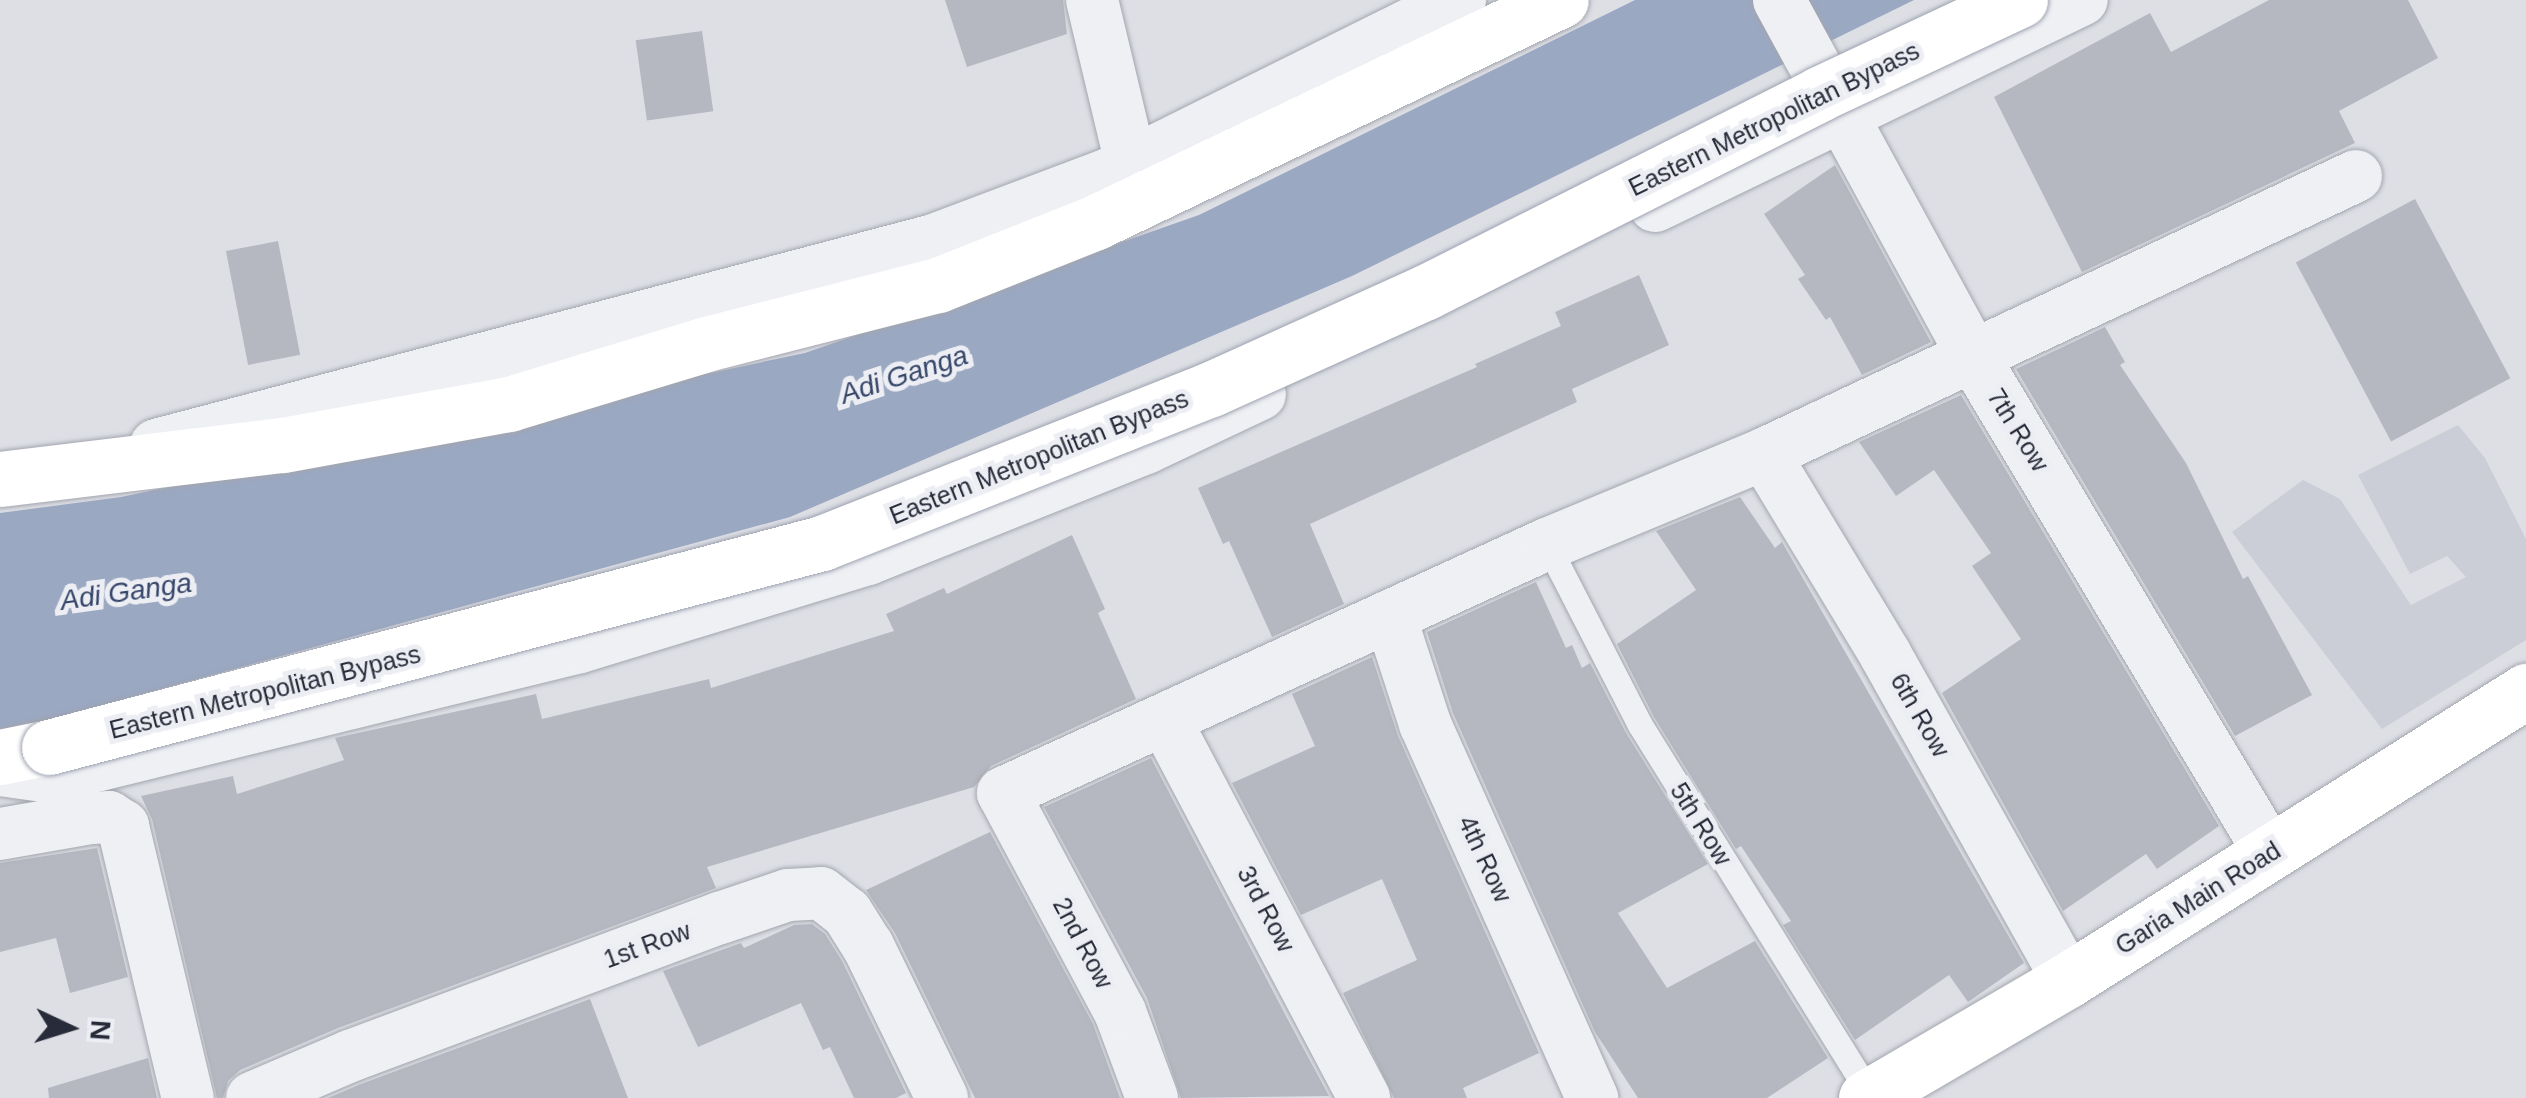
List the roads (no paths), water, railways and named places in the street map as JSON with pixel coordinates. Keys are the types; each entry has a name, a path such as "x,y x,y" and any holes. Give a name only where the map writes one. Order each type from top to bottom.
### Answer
{"main road":[{"path":"0,479 283,445 509,404 706,344 938,285 1096,222 1560,0"},
{"name":"Eastern Metropolitan Bypass","path":"25,752 822,544 1210,389 1408,300 1819,94 2020,0"},
{"name":"Garia Main Road","path":"1868,1097 2068,980 2526,690"}],"street":[{"path":"1092,0 1131,164"},
{"path":"74,470 224,425 934,240 1131,164 1460,0"},
{"path":"0,770 51,778 580,646 868,558 1146,448 2082,0"},
{"name":"7th Row","path":"1790,20 1974,358 2270,853"},
{"path":"1166,722 1547,544 1764,454 1974,358 2356,176"},
{"name":"6th Row","path":"1764,454 1913,703 2068,980"},
{"name":"4th Row","path":"1390,616 1426,724 1592,1098"},
{"name":"2nd Row","path":"1152,1098 1120,1012 1004,792 1166,722"},
{"name":"3rd Row","path":"1166,722 1364,1098"},
{"path":"0,834 92,818 110,817 122,826 188,1098"},
{"name":"1st Row","path":"252,1098 350,1056 720,918 788,895 822,893 847,913 868,946 942,1098"}],"lane":[{"name":"5th Row","path":"1547,544 1640,725 1868,1097"}],"water":[{"name":"Adi Ganga","path":"1635,0 1914,0 1352,276 790,517 0,733 0,513 121,497 805,353 1199,215"}]}
